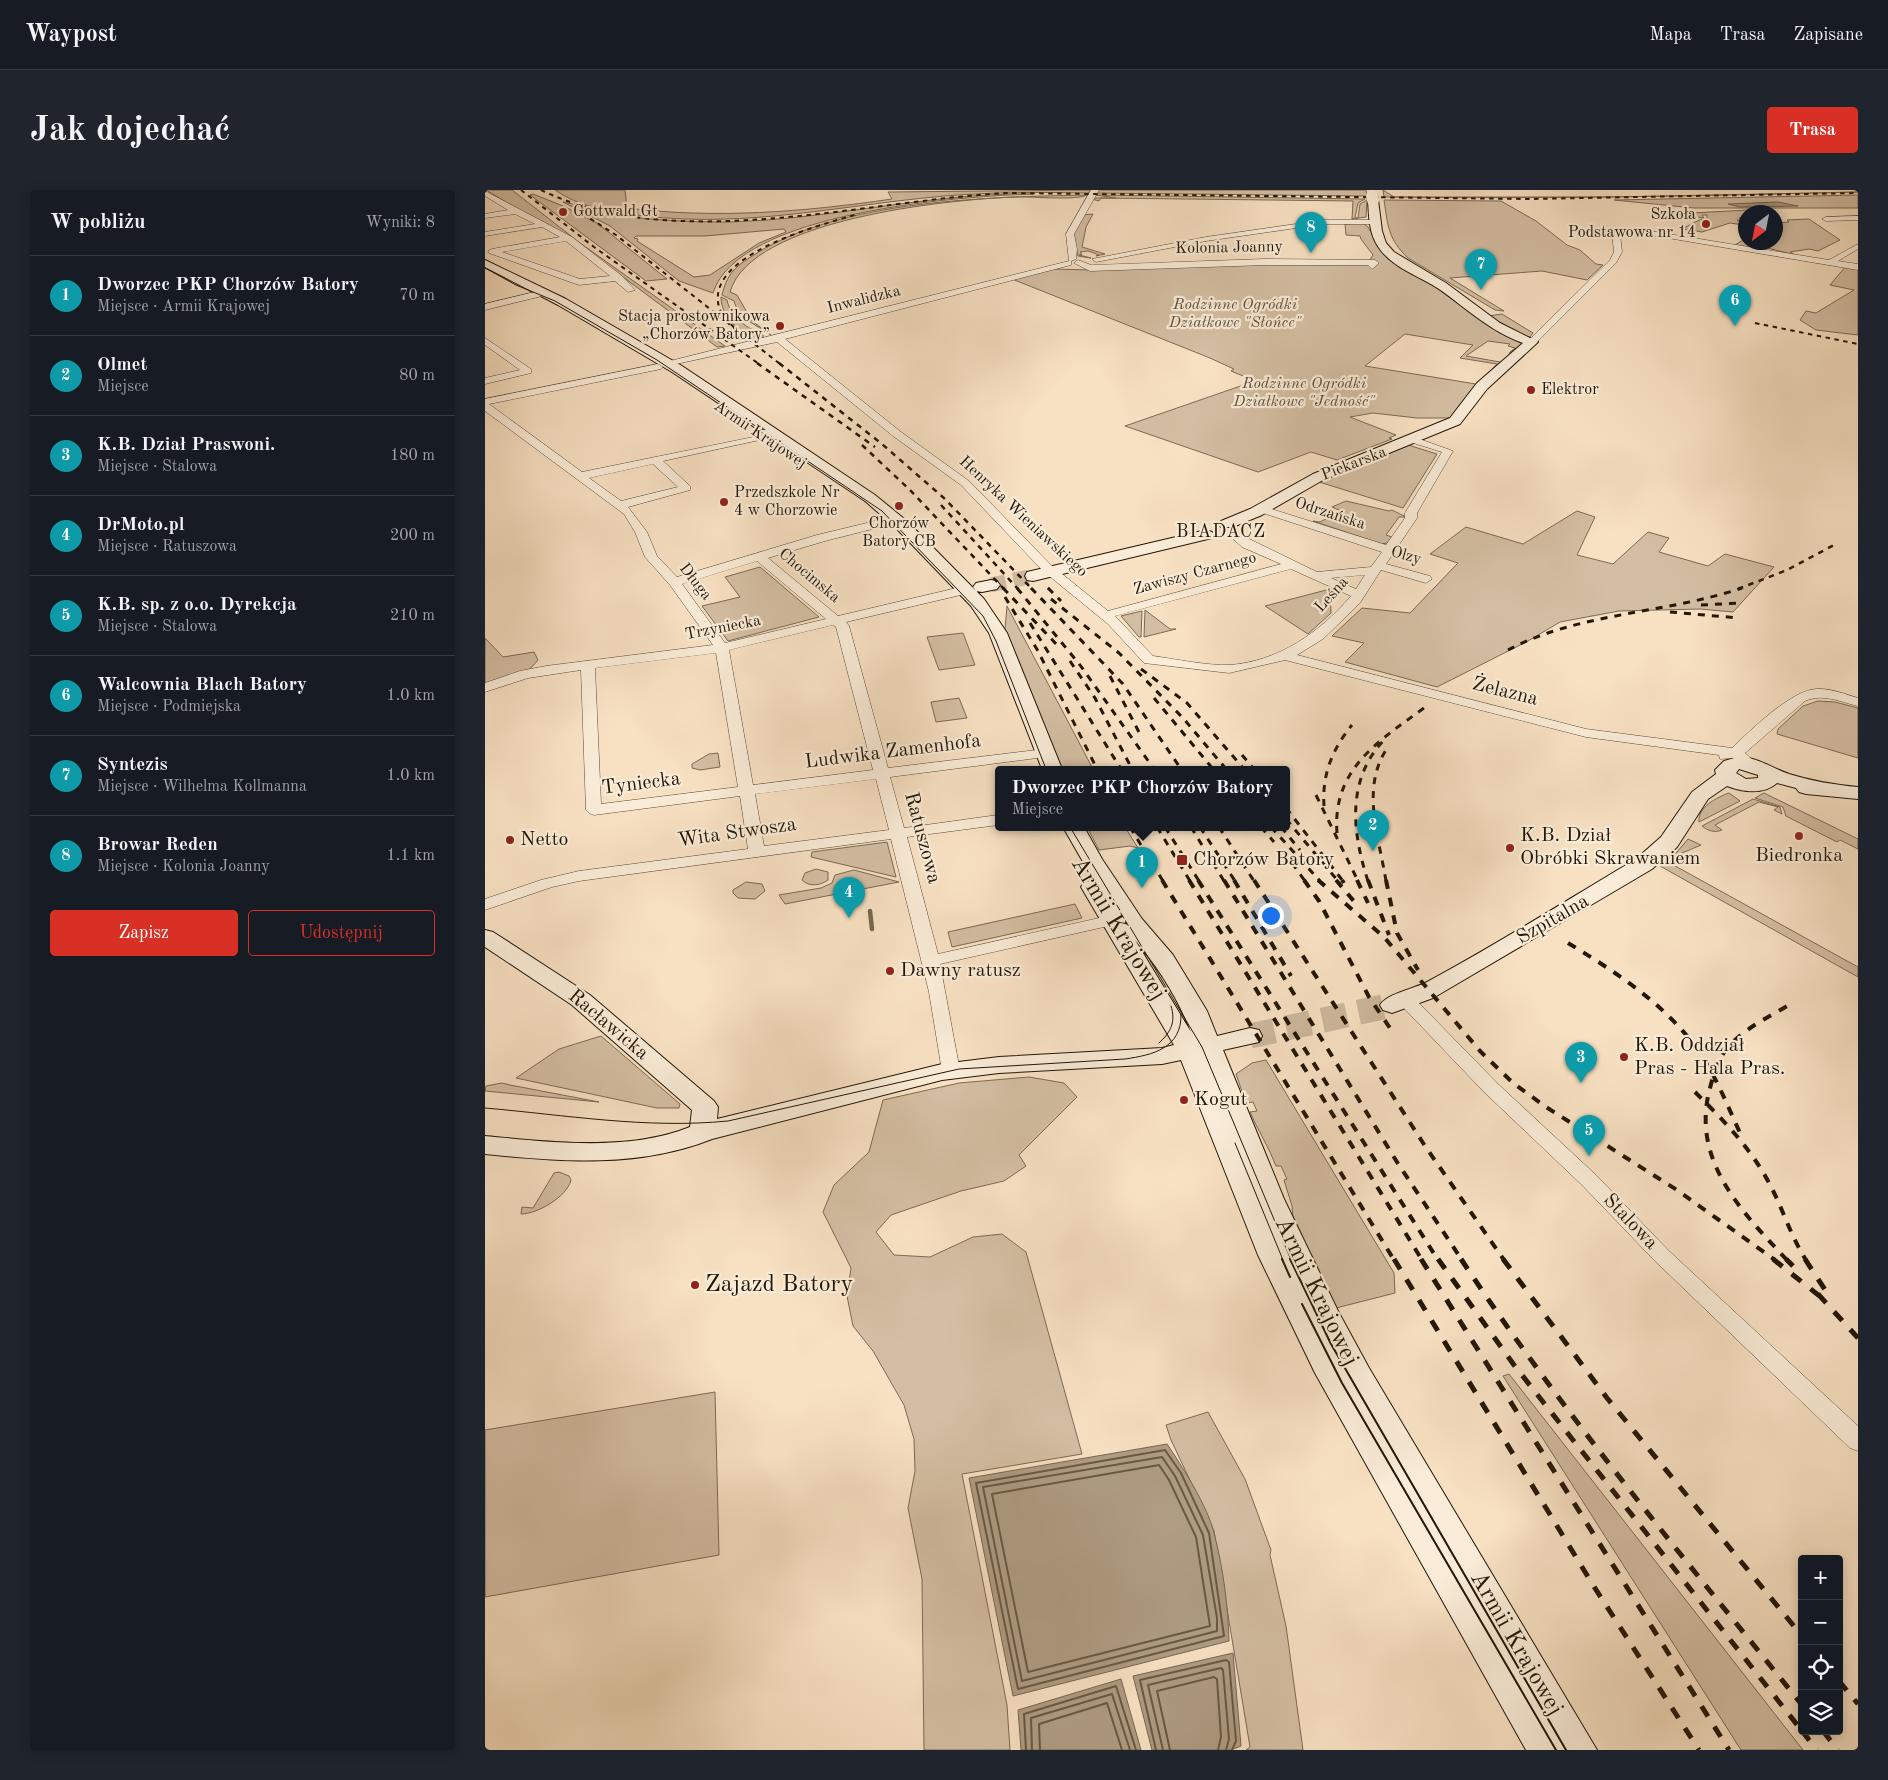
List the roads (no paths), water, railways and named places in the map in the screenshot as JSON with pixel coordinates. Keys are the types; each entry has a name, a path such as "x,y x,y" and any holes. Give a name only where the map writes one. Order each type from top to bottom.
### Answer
{"street":[{"path":"1075,262 1069,236 1095,190"},
{"path":"485,193 489,199 567,238 619,278 631,290"},
{"path":"1372,195 1379,240 1389,253 1520,339 1532,342 1576,300 1613,260 1618,252 1616,232 1637,232 1858,266"},
{"path":"485,216 513,212"},
{"path":"1844,230 1826,219 1858,218"},
{"name":"Inwalidzka","path":"485,402 663,365 778,338 1075,262 1194,241 1315,223 1341,220 1375,222"},
{"path":"485,234 541,225"},
{"path":"489,251 567,238"},
{"path":"1831,262 1858,246"},
{"path":"489,251 579,282 619,278"},
{"name":"Kolonia Joanny","path":"1075,262 1090,268 1308,261 1375,263 1372,266"},
{"path":"485,263 525,294"},
{"path":"485,307 525,294"},
{"name":"Armii Krajowej","path":"525,294 562,302 663,365 768,435 870,498 890,522 919,550 973,589 986,639 1040,761"},
{"name":"Armii Krajowej","path":"525,294 553,305 663,365"},
{"name":"Henryka Wieniawskiego","path":"778,338 897,434 965,483 995,516 1052,572 1106,615 1143,656"},
{"path":"485,341 528,371 485,381"},
{"name":"Piekarska","path":"1234,530 1259,510 1318,477 1414,440 1455,421 1483,386 1532,342"},
{"name":"Długa","path":"485,406 621,505 635,519 651,557 674,582 722,648 757,852"},
{"path":"581,476 768,435"},
{"name":"Leśna","path":"1143,656 1149,660 1229,669 1286,656 1318,636 1358,595 1411,518 1411,513 1448,451 1414,440"},
{"path":"621,505 686,488 655,460"},
{"name":"Odrzańska","path":"1259,510 1389,550"},
{"path":"674,582 890,522"},
{"path":"1033,576 1206,535 1219,539 1234,530 1246,544 1358,595"},
{"path":"919,550 944,553 973,589 996,609 994,613 980,616"},
{"name":"Chocimska","path":"760,557 837,621"},
{"name":"Zawiszy Czarnego","path":"1106,615 1293,565"},
{"name":"Olzy","path":"1315,575 1375,568 1426,579"},
{"name":"Trzyniecka","path":"485,688 525,674 722,648 973,589"},
{"name":"Ratuszowa","path":"837,621 843,628 899,833 931,962 951,1071"},
{"name":"Żelazna","path":"1286,656 1310,664 1586,733 1660,741 1740,767"},
{"name":"Tyniecka","path":"588,665 594,810 746,791"},
{"name":"Szpitalna","path":"1399,1002 1440,985 1644,864 1669,842 1694,807 1722,792 1740,767 1737,752 1793,700 1800,696 1817,693 1843,697 1858,702"},
{"name":"Ludwika Zamenhofa","path":"746,791 882,773 1040,761"},
{"name":"Szpitalna","path":"1740,767 1822,788 1858,793"},
{"name":"Wita Stwosza","path":"485,905 568,878 995,820"},
{"name":"Armii Krajowej","path":"1061,831 1120,918 1199,1048 1270,1199 1279,1242 1323,1335 1437,1537 1558,1743"},
{"name":"Armii Krajowej","path":"1076,831 1120,918"},
{"path":"931,962 1120,918"},
{"name":"Racławicka","path":"485,937 581,1000 705,1107 698,1133"},
{"name":"Stalowa","path":"1399,1002 1589,1180 1663,1256 1858,1441"},
{"path":"485,1145 557,1152 614,1151 658,1147 698,1133 951,1071 1011,1065 1144,1057 1199,1048 1250,1036"},
{"path":"485,1129 591,1139 698,1133"}],"water":[{"path":"1778,202 1798,206 1738,206 1728,204"},
{"path":"1167,1444 1194,1487 1211,1523 1222,1573 1229,1641 1013,1696 969,1478"},
{"path":"1233,1653 1241,1746 1231,1750 1152,1750 1133,1676"},
{"path":"1121,1679 1141,1750 1021,1750 1018,1710"}],"waterway":[{"path":"870,911 872,929"}],"tunnel":[{"path":"991,585 1033,576"},
{"path":"1250,1036 1392,1005"}],"tram line":[{"path":"485,268 516,285 555,301 657,360 882,511 983,616 996,641 1045,766"},
{"path":"1072,831 1202,1047 1291,1260"},
{"path":"1159,1043 1167,1035 1173,1022 1171,1006"},
{"path":"485,1108 636,1122 697,1123 728,1121 959,1069 1125,1059 1146,1055 1164,1048 1177,1035 1181,1014"},
{"path":"1235,1143 1283,1260"},
{"path":"1282,1259 1290,1277"},
{"path":"1290,1259 1331,1344 1566,1750"},
{"path":"1302,1304 1342,1383 1556,1750"}],"railway":[{"path":"521,190 594,247 759,364"},
{"path":"541,190 594,209 651,219 710,221 771,218 1008,193 1528,199 1858,193"},
{"path":"575,209 616,235 736,329"},
{"path":"736,329 720,310 719,291 728,274 745,259 767,246 816,226 855,215"},
{"path":"1755,323 1858,344"},
{"path":"736,329 780,364"},
{"path":"736,329 740,334"},
{"path":"757,363 875,447"},
{"path":"779,363 882,444 945,499 1032,589"},
{"path":"862,445 910,490 1004,589"},
{"path":"941,505 1018,589"},
{"path":"1738,589 1787,570 1834,545"},
{"path":"1003,588 1059,647"},
{"path":"1017,588 1080,665 1152,766"},
{"path":"1031,588 1123,684 1179,766"},
{"path":"1048,588 1061,601"},
{"path":"1508,650 1536,637 1564,628 1713,597 1742,588"},
{"path":"1005,597 1038,651 1096,766"},
{"path":"1051,599 1119,653 1183,718 1223,766"},
{"path":"1701,605 1741,603"},
{"path":"1670,612 1739,618"},
{"path":"1030,623 1119,766"},
{"path":"1070,661 1095,698 1130,766"},
{"path":"1141,669 1187,703 1241,766"},
{"path":"1110,676 1142,738"},
{"path":"1154,698 1211,766"},
{"path":"1337,833 1338,810 1343,790 1351,773 1377,743 1428,705"},
{"path":"1324,806 1325,783 1330,763 1339,744 1352,725"},
{"path":"1368,881 1358,844 1356,825 1358,789 1372,755 1385,739"},
{"path":"1386,881 1376,830 1373,795 1380,762 1388,747"},
{"path":"1242,755 1251,766"},
{"path":"1316,795 1358,881"},
{"path":"1290,813 1343,881"},
{"path":"1290,824 1338,881"},
{"path":"1132,831 1163,881"},
{"path":"1159,831 1190,881"},
{"path":"1168,831 1199,881"},
{"path":"1193,831 1224,881"},
{"path":"1203,831 1235,881"},
{"path":"1222,831 1254,881"},
{"path":"1264,831 1274,842"},
{"path":"1275,831 1320,881"},
{"path":"1284,831 1300,850"},
{"path":"1292,863 1305,881"},
{"path":"1162,880 1394,1260"},
{"path":"1189,880 1422,1260"},
{"path":"1198,880 1438,1260"},
{"path":"1224,880 1397,1162 1462,1260"},
{"path":"1234,880 1291,976"},
{"path":"1254,880 1425,1146 1504,1260"},
{"path":"1304,880 1319,901 1369,997 1394,1034"},
{"path":"1318,880 1384,937 1480,1051 1513,1083 1546,1107 1677,1190 1775,1260"},
{"path":"1336,880 1358,906"},
{"path":"1357,880 1368,903"},
{"path":"1368,880 1389,935"},
{"path":"1386,880 1397,933 1418,970"},
{"path":"1568,943 1620,976 1668,1015 1695,1046 1714,1076"},
{"path":"1714,1076 1726,1049 1745,1032 1794,1002"},
{"path":"1708,1104 1714,1076"},
{"path":"1714,1076 1741,1135"},
{"path":"1695,1092 1708,1104"},
{"path":"1708,1104 1735,1134 1761,1168 1795,1241 1806,1260"},
{"path":"1708,1104 1706,1117 1708,1141 1715,1164 1725,1185 1754,1224 1787,1260"},
{"path":"1394,1259 1593,1585 1699,1750"},
{"path":"1421,1259 1729,1750"},
{"path":"1438,1259 1514,1365 1817,1750"},
{"path":"1461,1259 1500,1317 1583,1430 1798,1700"},
{"path":"1503,1259 1607,1398 1798,1631"},
{"path":"1773,1259 1821,1297"},
{"path":"1805,1259 1831,1299"},
{"path":"1787,1260 1793,1266"},
{"path":"1821,1297 1858,1338"},
{"path":"1843,1686 1858,1704"},
{"path":"1826,1735 1838,1750"}],"place":[{"name":"Gottwald Gt","path":"563,212"},
{"name":"Szkoła Podstawowa nr 14","path":"1706,224"},
{"name":"Browar Reden","path":"1311,253"},
{"name":"Syntezis","path":"1481,290"},
{"name":"Stacja prostownikowa „Chorzów Batory”","path":"780,326"},
{"name":"Walcownia Blach Batory","path":"1735,326"},
{"name":"Elektror","path":"1531,390"},
{"name":"Przedszkole Nr 4 w Chorzowie","path":"724,502"},
{"name":"Chorzów Batory CB","path":"899,506"},
{"name":"Biedronka","path":"1799,836"},
{"name":"Netto","path":"510,840"},
{"name":"K.B. Dział Obróbki Skrawaniem","path":"1510,848"},
{"name":"Olmet","path":"1373,851"},
{"name":"Chorzów Batory","path":"1182,860"},
{"name":"Dworzec PKP Chorzów Batory","path":"1142,888"},
{"name":"DrMoto.pl","path":"849,918"},
{"name":"Dawny ratusz","path":"890,971"},
{"name":"K.B. Oddział Pras - Hala Pras.","path":"1624,1057"},
{"name":"K.B. Dział Praswoni.","path":"1581,1083"},
{"name":"Kogut","path":"1184,1100"},
{"name":"K.B. sp. z o.o. Dyrekcja","path":"1589,1156"},
{"name":"Zajazd Batory","path":"695,1285"}],"district":[{"name":"BIADACZ","path":"1221,532"}],"park label":[{"name":"Rodzinne Ogródki Działkowe \"Słońce\"","path":"1235,314"},
{"name":"Rodzinne Ogródki Działkowe \"Jedność\"","path":"1304,393"}]}
